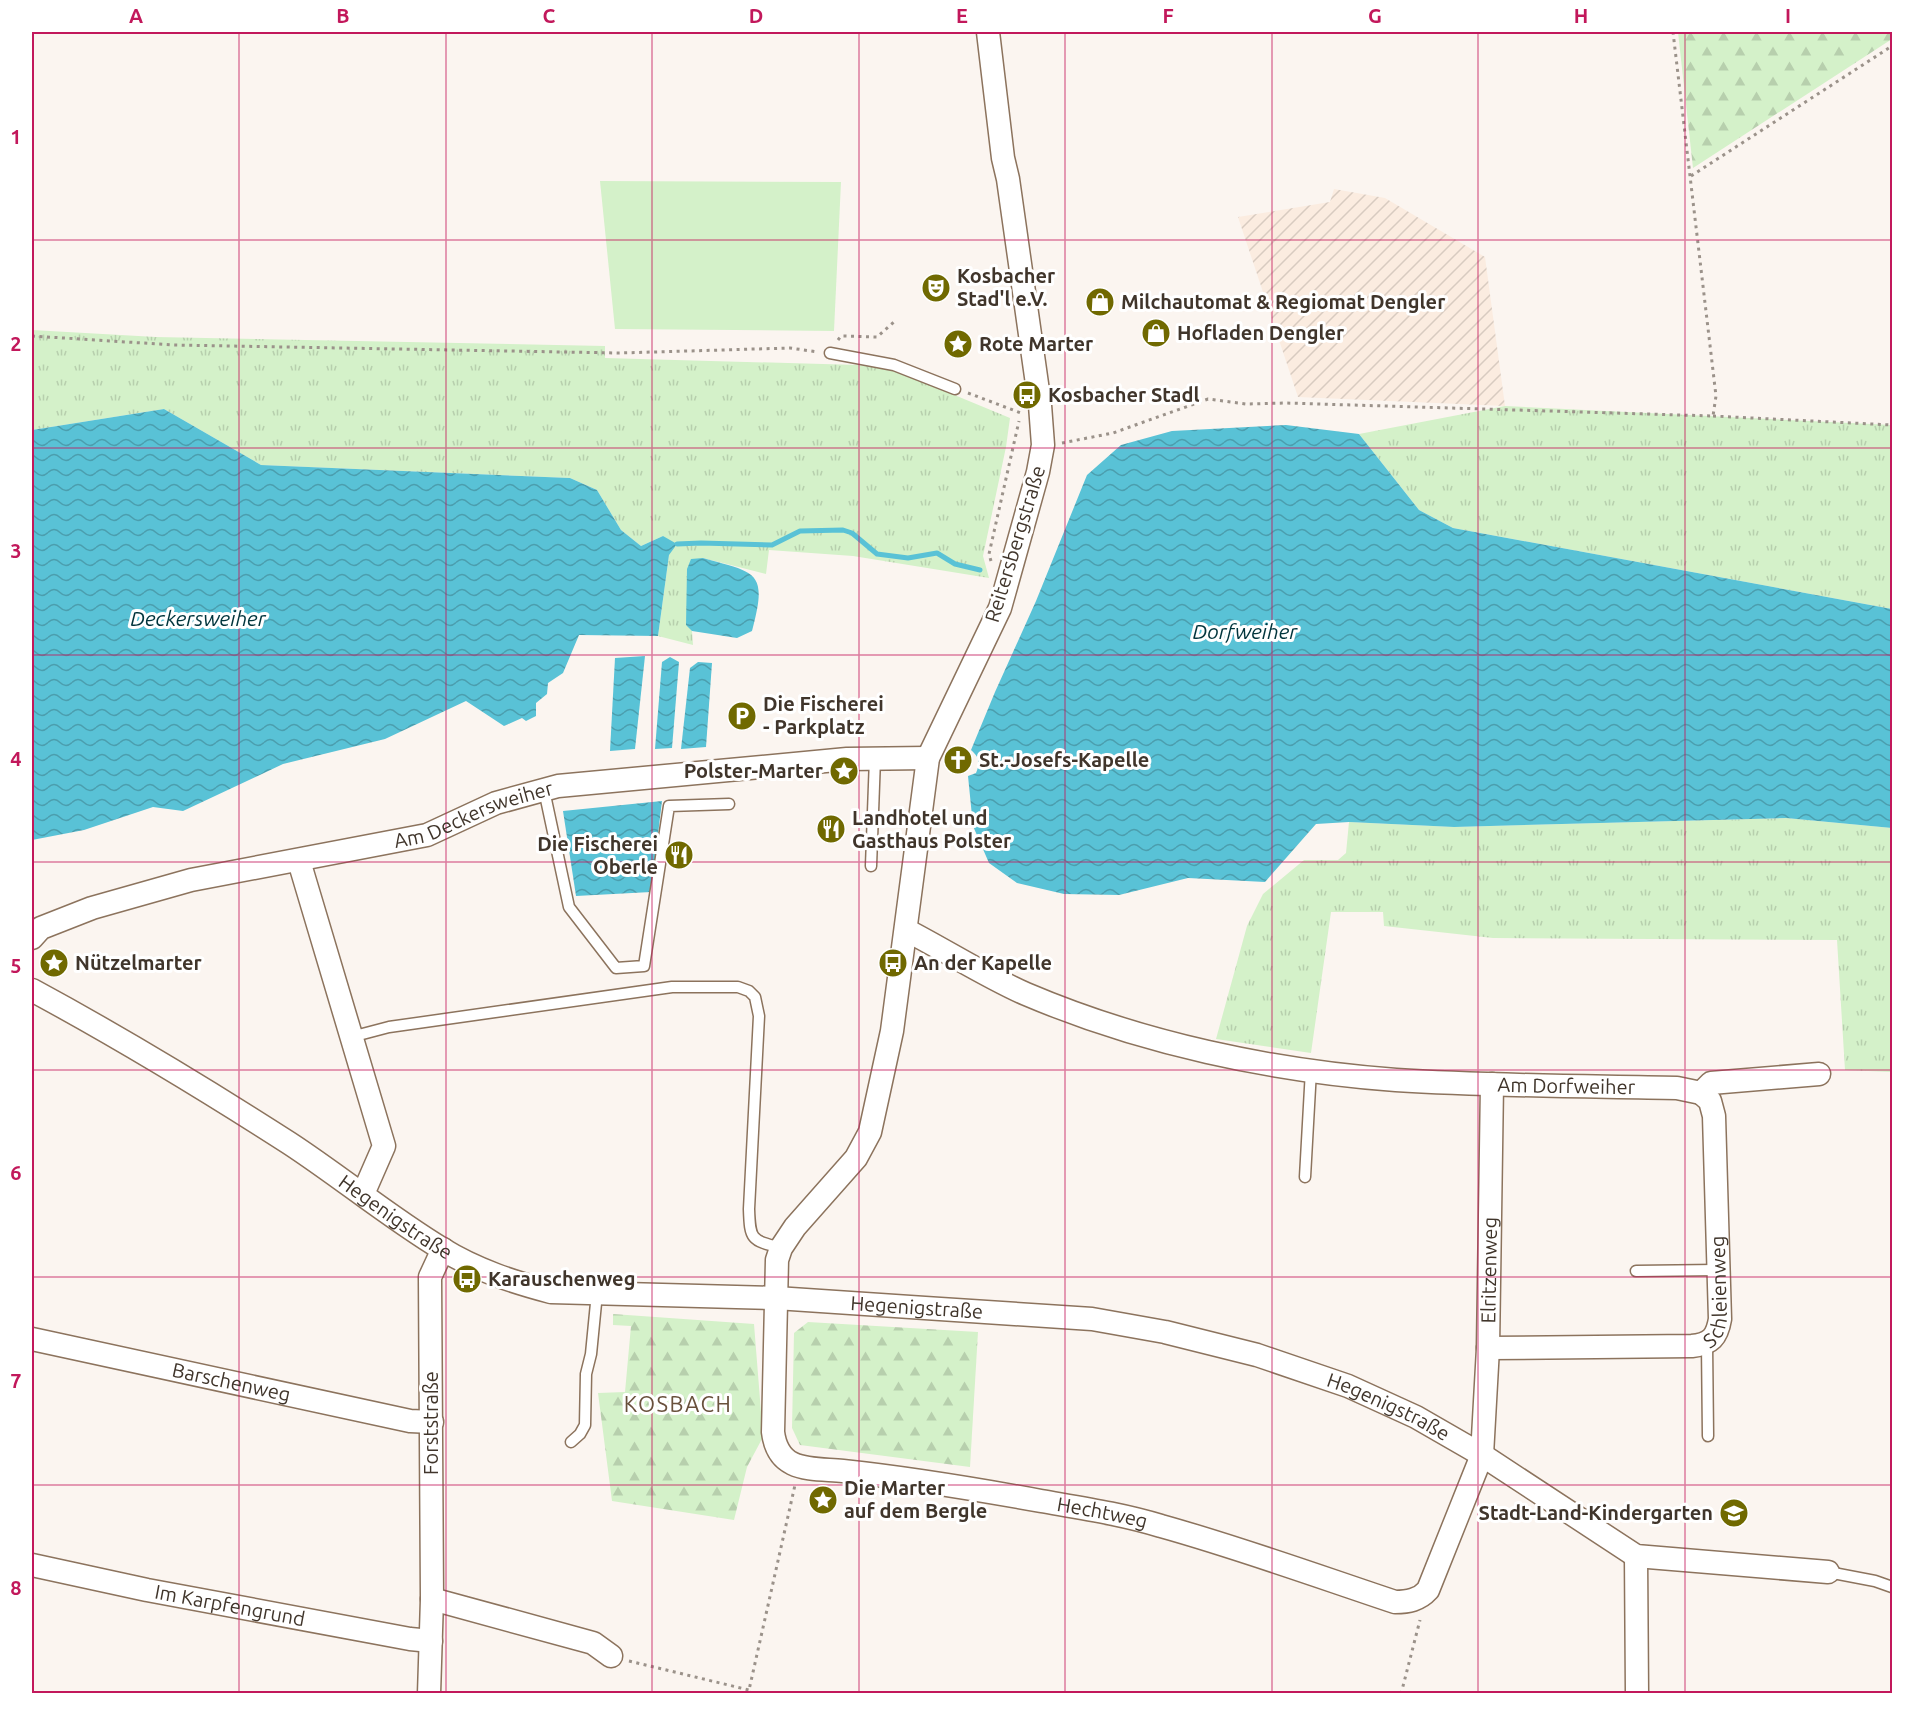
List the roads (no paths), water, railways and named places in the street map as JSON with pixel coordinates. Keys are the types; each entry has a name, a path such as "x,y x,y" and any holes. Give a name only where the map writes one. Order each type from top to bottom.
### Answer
{"street":[{"name":"Reitersbergstraße","path":"776,1298 777,1260 781,1248 795,1227 856,1158 870,1132 892,1031 928,758 1000,608 1038,472 1042,445 1031,417 1008,178 1003,158 988,32"},
{"name":"Am Deckersweiher","path":"32,938 41,928 92,908 191,880 428,836 496,803 558,786 847,759 928,758"},
{"path":"299,861 384,1146 363,1194"},
{"name":"Am Dorfweiher","path":"906,930 1024,993 1050,1004 1166,1042 1228,1057 1396,1080 1677,1088 1701,1093"},
{"name":"Hegenigstraße","path":"32,990 200,1088 290,1144 443,1250 480,1269 517,1283 551,1292 776,1298 1092,1319 1166,1332 1257,1355 1348,1386 1416,1417 1482,1455 1636,1556 1828,1572"},
{"path":"1701,1093 1711,1083 1819,1074"},
{"name":"Elritzenweg","path":"1482,1455 1488,1348 1492,1084"},
{"name":"Schleienweg","path":"1488,1348 1692,1346 1707,1344 1716,1336 1720,1319 1714,1116 1710,1101 1701,1093"},
{"name":"Forststraße","path":"429,1694 432,1599 430,1277 443,1250"},
{"name":"Hechtweg","path":"776,1298 775,1442 777,1451 783,1459 799,1467 960,1487 1102,1512 1161,1526 1395,1602 1417,1598 1428,1590 1482,1455"},
{"name":"Barschenweg","path":"32,1340 410,1421 432,1422"},
{"path":"1636,1556 1637,1694"},
{"name":"Im Karpfengrund","path":"32,1565 169,1595 431,1641"},
{"path":"432,1599 593,1643 611,1656"}],"lane":[{"path":"830,353 894,365 955,388"},
{"path":"871,866 875,759"},
{"path":"544,790 568,907 616,968 644,966 669,806 729,804"},
{"path":"351,1036 389,1027 672,987 738,987 749,991 755,997 759,1016 749,1209 750,1231 753,1238 762,1243 781,1248"},
{"path":"1305,1177 1311,1070"},
{"path":"1636,1271 1717,1270"},
{"path":"571,1442 580,1434 585,1425 586,1374 591,1354 597,1293"},
{"path":"1707,1344 1708,1436"},
{"path":"1828,1572 1893,1587"}],"water":[{"name":"Deckersweiher","path":"164,409 261,465 570,478 597,490 621,530 641,546 663,536 677,544 669,555 658,636 579,635 563,673 548,683 547,694 536,703 536,716 526,721 522,718 504,726 466,701 385,739 283,764 183,811 153,807 84,830 32,840 32,430"},
{"name":"Dorfweiher","path":"1286,425 1359,434 1419,510 1453,528 1892,609 1892,828 1786,818 1454,827 1349,822 1316,824 1265,882 1188,878 1119,895 1064,894 1017,883 989,863 973,826 968,776 976,773 979,763 971,750 1036,601 1087,475 1121,445 1172,431"},
{"path":"703,558 736,567 754,578 758,585 759,596 752,631 737,638 692,631 686,625 687,569 691,559"},
{"path":"645,656 635,749 610,751 615,658"},
{"path":"670,657 679,662 672,748 655,749 662,662"},
{"path":"698,662 712,663 706,747 681,749 690,668"},
{"path":"662,801 651,892 576,896 563,811"}],"waterway":[{"path":"677,544 772,545 800,531 843,530 852,533 877,554 908,558 937,553 955,564 980,570"}],"place":[{"name":"Kosbacher Stad'l e.V.","path":"936,288"},
{"name":"Milchautomat & Regiomat Dengler","path":"1100,302"},
{"name":"Hofladen Dengler","path":"1156,333"},
{"name":"Rote Marter","path":"958,344"},
{"name":"Kosbacher Stadl","path":"1027,395"},
{"name":"Die Fischerei - Parkplatz","path":"742,716"},
{"name":"St.-Josefs-Kapelle","path":"958,760"},
{"name":"Polster-Marter","path":"844,771"},
{"name":"Landhotel und Gasthaus Polster","path":"831,829"},
{"name":"Die Fischerei Oberle","path":"679,855"},
{"name":"Nützelmarter","path":"54,963"},
{"name":"An der Kapelle","path":"893,963"},
{"name":"Karauschenweg","path":"467,1279"},
{"name":"Die Marter auf dem Bergle","path":"823,1500"},
{"name":"Stadt-Land-Kindergarten","path":"1734,1513"}],"district":[{"name":"KOSBACH","path":"678,1404"}]}
